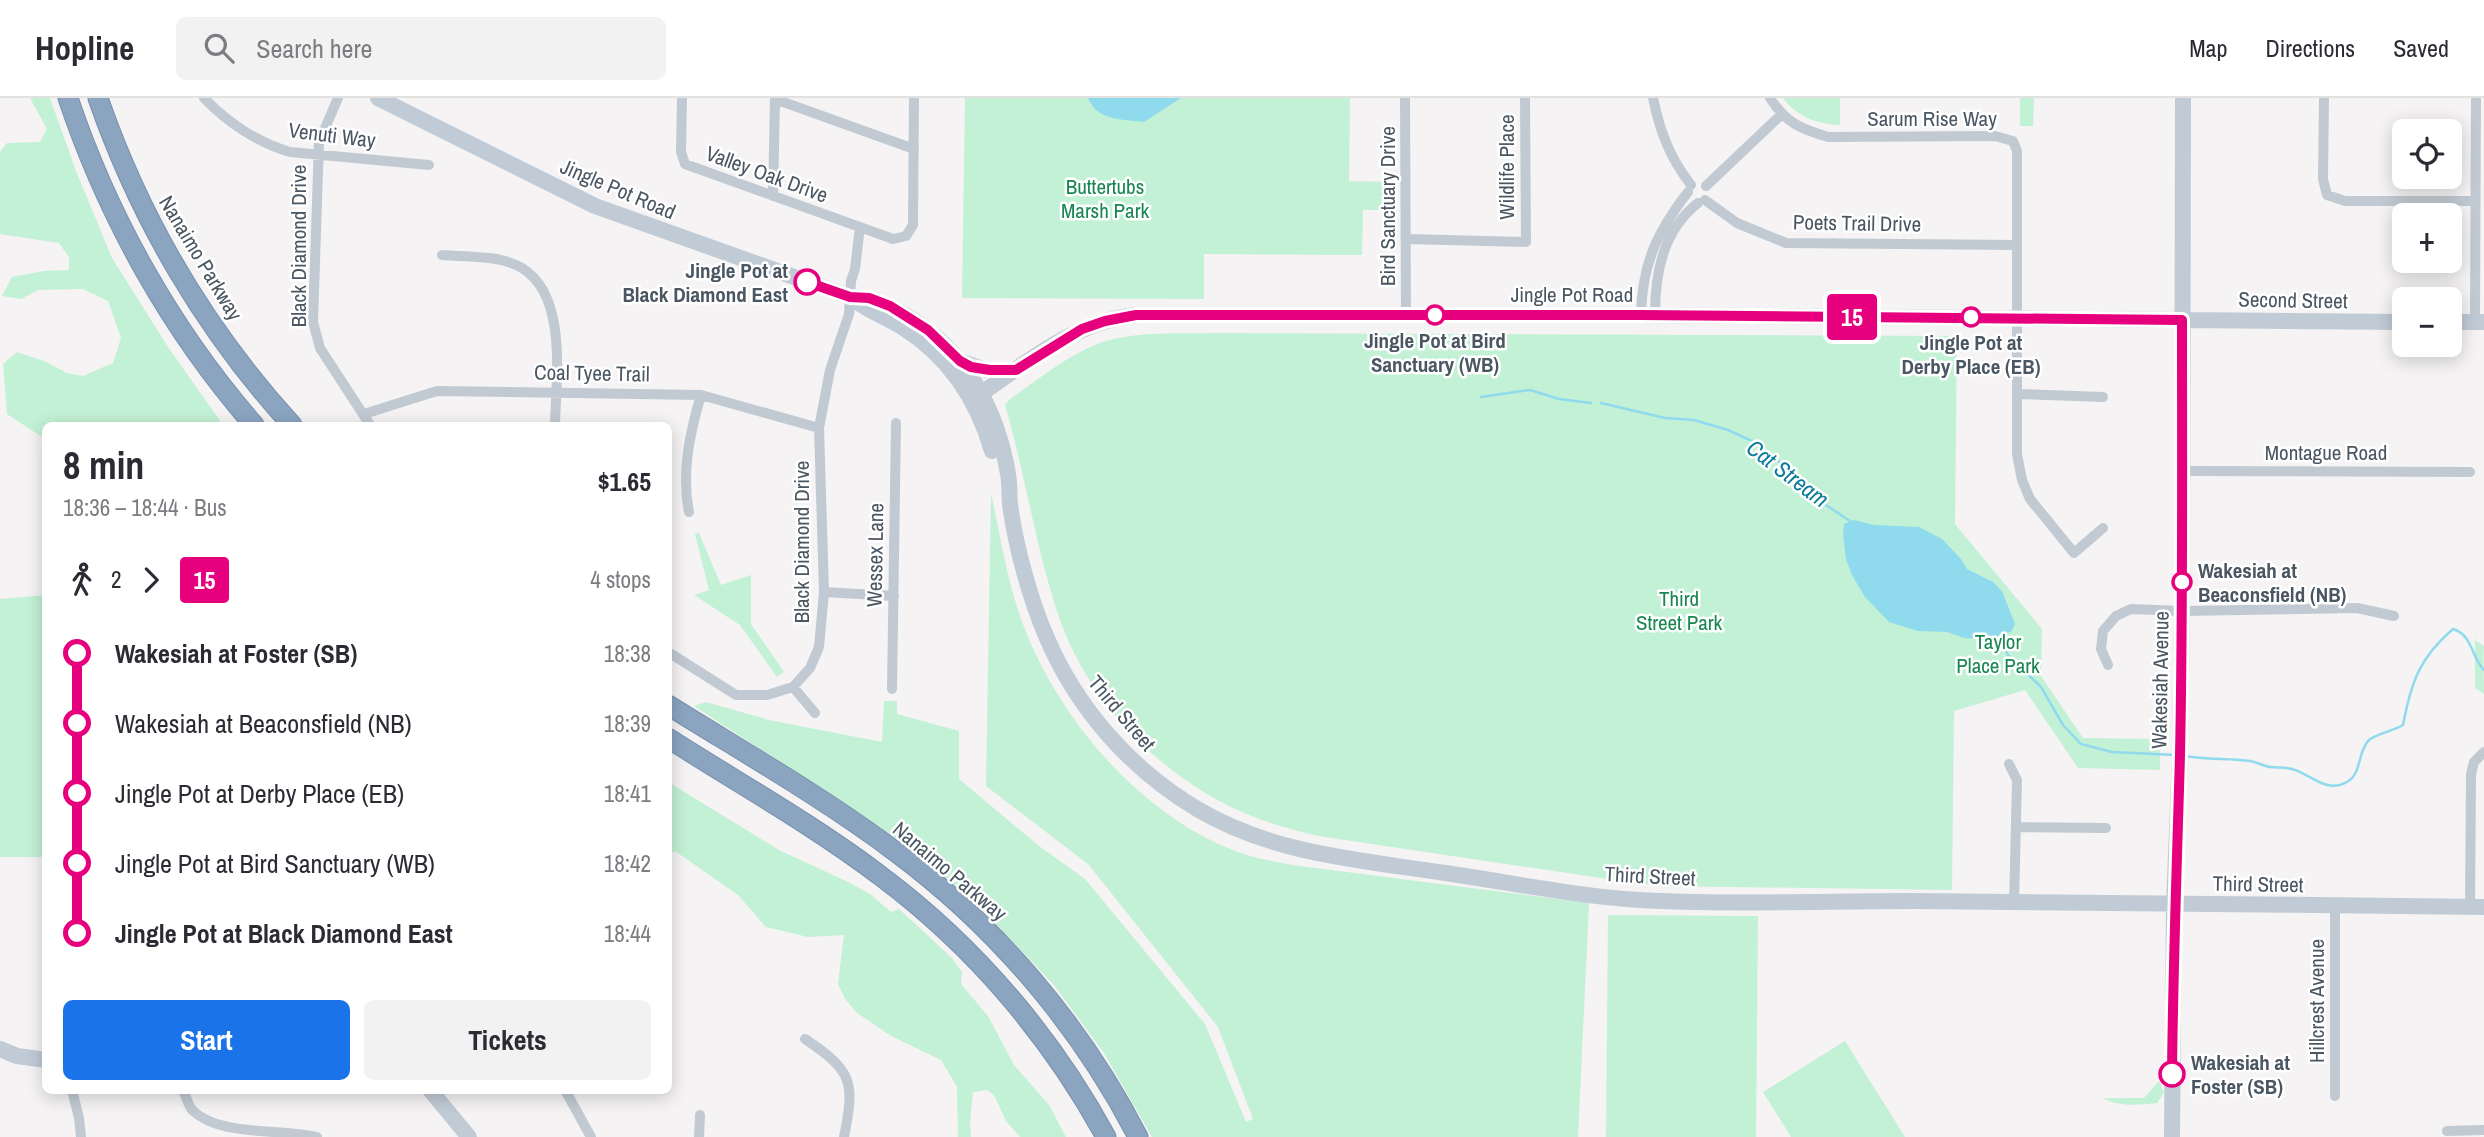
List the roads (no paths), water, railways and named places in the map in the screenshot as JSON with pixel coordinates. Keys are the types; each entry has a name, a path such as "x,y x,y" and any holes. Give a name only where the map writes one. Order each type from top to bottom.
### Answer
{"highway":[{"path":"68,98 96,172 139,260 204,362 252,422"},
{"path":"90,98 105,119"},
{"name":"Nanaimo Parkway","path":"98,98 148,216 182,278 225,343 290,422"},
{"path":"104,98 105,119"},
{"name":"Nanaimo Parkway","path":"672,708 853,822 910,862 957,902 1012,957 1068,1025 1107,1082 1138,1137"},
{"path":"672,741 854,856 906,895 945,930 994,979 1039,1033 1078,1089 1106,1137"}],"main road":[{"name":"Jingle Pot Road","path":"378,98 595,206 850,297 869,298 911,318 933,334 960,361 977,396"},
{"name":"Wakesiah Avenue","path":"2172,1137 2174,904 2182,611 2183,98"},
{"name":"Jingle Pot Road","path":"850,297 865,309 898,324 926,344 977,396"},
{"name":"Jingle Pot Road","path":"977,396 1082,329 1122,317 1151,314 2182,320"},
{"name":"Second Street","path":"2182,320 2392,322"},
{"path":"2462,322 2480,322"},
{"path":"960,361 986,370 1016,370"},
{"name":"Third Street","path":"977,396 1002,446 1009,480 1010,503 1039,619 1060,665 1083,704 1111,739 1156,781 1198,810 1244,832 1281,845 1322,855 1637,900 2477,907"},
{"path":"0,1049 17,1056 42,1059"},
{"path":"433,1094 469,1137"}],"street":[{"name":"Venuti Way","path":"204,98 256,139 290,152 429,165"},
{"name":"Black Diamond Drive","path":"338,98 319,142 313,322 320,348 368,422"},
{"name":"Valley Oak Drive","path":"682,98 681,152 685,164 893,239 906,236 913,225 914,98"},
{"path":"773,196 775,98 914,149"},
{"name":"Bird Sanctuary Drive","path":"1405,98 1406,315"},
{"name":"Wildlife Place","path":"1406,239 1526,242 1525,98"},
{"path":"1653,98 1659,129 1675,165 1689,189 1692,201 1702,202"},
{"path":"1706,186 1780,115 1770,98"},
{"path":"2324,98 2323,179 2327,195 2345,201 2475,201"},
{"path":"2476,98 2480,121 2475,201 2480,322"},
{"name":"Sarum Rise Way","path":"1780,115 1804,130 1828,137 1995,136 2013,141 2017,151 2017,454 2022,480 2029,499 2074,554 2102,528"},
{"path":"1697,182 1706,186 1709,191 1702,202 1684,214 1670,237 1662,257 1648,315 1643,284 1647,265 1666,222 1697,182"},
{"name":"Poets Trail Drive","path":"1702,202 1737,223 1786,243 2017,245"},
{"path":"850,297 860,227"},
{"path":"442,255 497,260 520,267 535,278 547,295 557,342 555,422"},
{"name":"Black Diamond Drive","path":"793,687 810,668 819,647 824,593 819,428 830,370 849,314 850,297"},
{"name":"Coal Tyee Trail","path":"364,414 437,391 701,395 819,428"},
{"path":"2019,394 2103,397"},
{"path":"690,512 685,492 686,479 691,429 701,395"},
{"name":"Wessex Lane","path":"892,689 896,423"},
{"name":"Montague Road","path":"2182,471 2470,472"},
{"path":"824,593 894,596"},
{"path":"2108,665 2101,649 2103,631 2116,616 2131,608 2182,611 2357,608 2394,616"},
{"path":"672,655 736,695 767,695 793,687 815,713"},
{"path":"2477,907 2471,774 2474,762 2481,754"},
{"path":"2009,764 2017,780 2014,904"},
{"path":"2016,827 2106,828"},
{"name":"Hillcrest Avenue","path":"2335,906 2335,1096"},
{"path":"805,1039 827,1054 847,1076 850,1099 844,1137"},
{"path":"73,1094 80,1137"},
{"path":"185,1094 198,1117 217,1128 240,1133 317,1137"},
{"path":"567,1094 591,1137"},
{"path":"699,1137 700,1115"},
{"path":"2447,1131 2484,1130"}],"water":[{"path":"1088,98 1181,98 1144,122 1104,115 1092,106"},
{"path":"1854,520 1874,525 1919,527 1942,539 1967,569 1993,582 2002,591 2015,624 2011,632 1978,639 1964,638 1947,632 1918,631 1889,622 1865,597 1846,560 1844,524"}],"waterway":[{"name":"Cat Stream","path":"1481,397 1530,390 1559,399 1591,403"},
{"name":"Cat Stream","path":"1601,403 1665,418 1694,420 1728,430 1754,442 1823,503 1850,521"},
{"name":"Cat Stream","path":"2185,756 2250,761 2270,767 2289,768 2319,782 2339,785 2355,774 2369,740 2403,725 2409,696 2418,672 2432,650 2453,629 2468,641 2484,670"},
{"name":"Cat Stream","path":"1997,634 2008,655 2041,687 2063,725 2081,744 2112,752 2175,755"}],"place":[{"name":"Jingle Pot at Black Diamond East","path":"807,282"},
{"name":"Jingle Pot at Bird Sanctuary (WB)","path":"1435,315"},
{"name":"Jingle Pot at Derby Place (EB)","path":"1971,317"},
{"name":"Wakesiah at Beaconsfield (NB)","path":"2182,582"},
{"name":"Wakesiah at Foster (SB)","path":"2172,1074"}],"park label":[{"name":"Buttertubs Marsh Park","path":"1105,198"},
{"name":"Third Street Park","path":"1679,610"},
{"name":"Taylor Place Park","path":"1998,653"}]}
